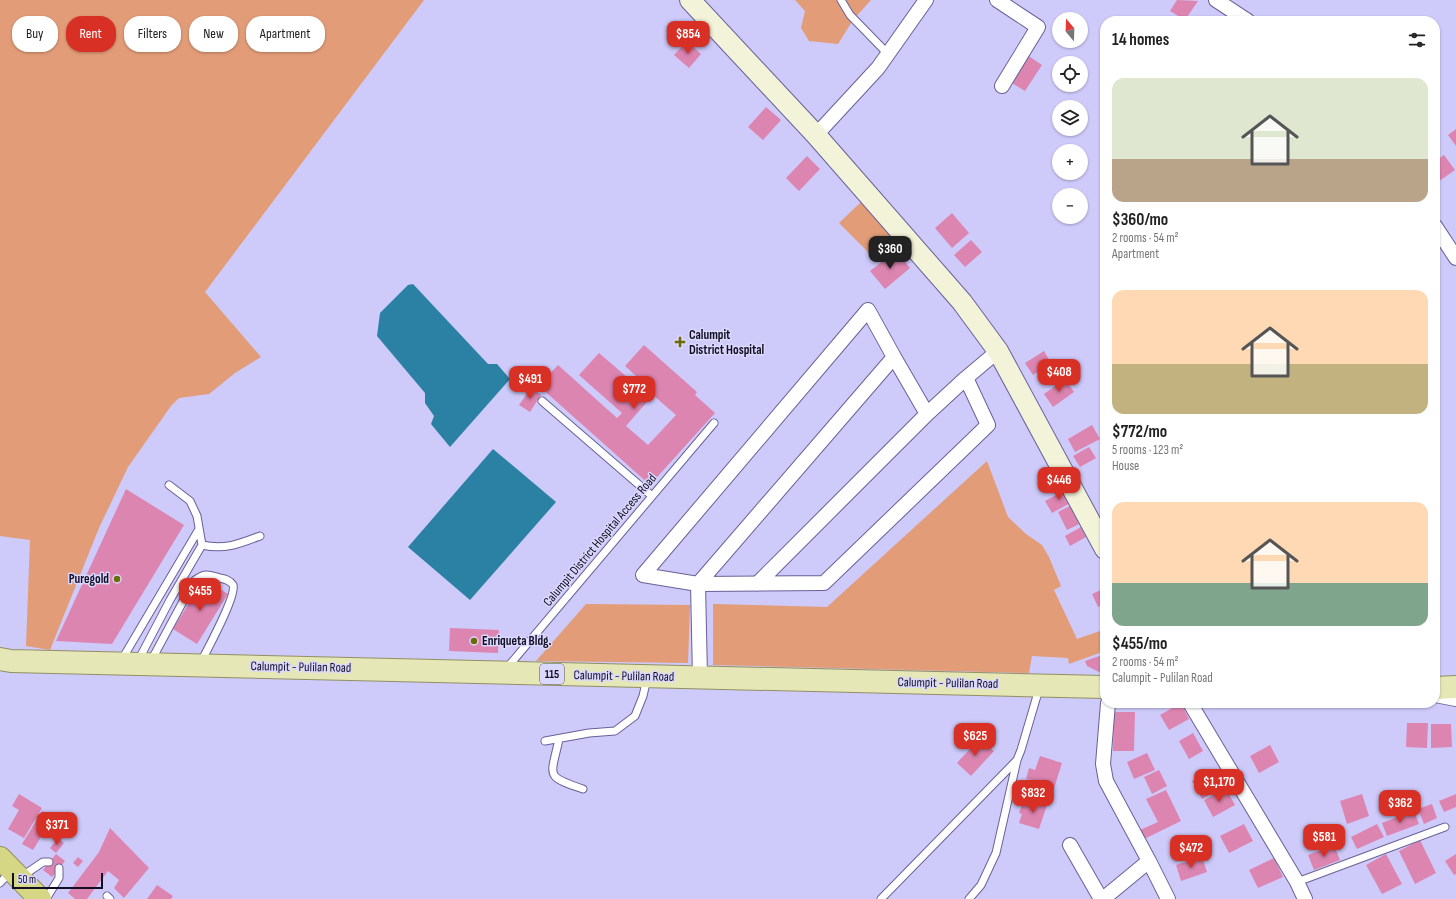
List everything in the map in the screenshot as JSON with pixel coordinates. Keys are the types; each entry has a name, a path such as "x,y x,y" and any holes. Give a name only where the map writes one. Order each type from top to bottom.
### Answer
{"highway":[{"path":"8,872 40,899"}],"main road":[{"name":"Calumpit - Pulilan Road","path":"0,659 11,661 1100,687"},
{"path":"1440,688 1456,687"}],"street":[{"path":"690,0 816,135 962,302 998,351 1100,539"},
{"path":"816,135 878,68 926,0"},
{"path":"997,0 1038,27 1002,86"},
{"path":"1216,0 1240,16"},
{"path":"1440,234 1456,258"},
{"path":"927,414 868,310 643,575 698,584 824,583 988,425 966,378"},
{"path":"757,584 927,414 998,351"},
{"path":"700,678 698,584 894,357"},
{"path":"1440,696 1456,699"},
{"path":"1108,708 1103,764 1106,781 1168,899"},
{"path":"1193,708 1297,882 1305,899"},
{"path":"1070,845 1102,899 1149,861"}],"lane":[{"path":"841,0 850,15 888,54"},
{"path":"542,402 652,496"},
{"name":"Calumpit District Hospital Access Road","path":"503,673 714,423"},
{"path":"135,663 202,545 197,516 190,501 169,485"},
{"path":"135,663 199,529"},
{"path":"202,545 211,547 226,547 260,536"},
{"path":"135,663 194,581 207,574 228,580 233,585 234,592 200,665"},
{"path":"545,741 589,733 615,731 635,716 643,696 648,676"},
{"path":"969,899 981,885 996,853 1017,760 1040,685"},
{"path":"559,739 551,770 554,777 561,782 583,789"},
{"path":"881,899 1017,760"},
{"path":"1297,882 1445,827"},
{"path":"8,872 43,862 49,862"},
{"path":"46,899 59,878 59,868"}],"shaded area":[{"path":"0,0 424,0 205,292 261,357 235,373 209,394 179,398 171,406 128,467 99,528 50,650 26,646 30,540 0,536"},
{"path":"795,0 871,0 853,20 838,44 809,41 801,28 805,11"},
{"path":"861,202 897,240 876,260 839,223"},
{"path":"987,461 1008,517 1026,534 1042,545 1049,557 1061,586 1054,590 1077,639 1100,631 1100,653 1069,664 1068,658 1032,656 1029,673 713,665 713,604 827,607"},
{"path":"586,604 690,605 688,663 536,661"}],"water":[{"path":"413,284 488,364 497,364 510,379 450,447 431,424 434,416 425,403 425,393 377,336 380,313 408,285"},
{"path":"493,449 556,502 470,600 408,547"}],"building":[{"path":"1177,0 1198,1 1188,16 1178,16 1170,11"},
{"path":"687,41 701,54 689,68 674,55"},
{"path":"1027,55 1042,65 1025,91 1010,82"},
{"path":"766,107 781,120 763,140 748,127"},
{"path":"1456,129 1456,146 1448,135"},
{"path":"1444,155 1455,170 1440,180 1440,158"},
{"path":"807,156 820,169 799,191 786,178"},
{"path":"952,213 969,233 952,248 935,228"},
{"path":"971,240 982,252 965,267 954,255"},
{"path":"896,251 910,268 885,289 870,271"},
{"path":"644,345 697,392 695,395 715,413 650,485 539,386 558,365 617,418 622,413 579,375 599,353 642,390 646,385 625,366","holes":["653,395 676,415 648,445 626,426"]},
{"path":"1044,351 1051,363 1033,375 1025,363"},
{"path":"1065,379 1074,392 1053,407 1044,394"},
{"path":"531,388 541,395 530,412 519,405"},
{"path":"1092,425 1100,439 1075,452 1068,439"},
{"path":"1089,447 1096,458 1080,467 1073,456"},
{"path":"126,489 184,525 112,644 56,641"},
{"path":"1066,490 1072,502 1052,513 1045,501"},
{"path":"1070,506 1079,524 1067,530 1058,512"},
{"path":"1081,527 1086,537 1070,546 1065,536"},
{"path":"204,579 228,594 197,644 173,629"},
{"path":"1100,590 1100,606 1098,607 1092,594"},
{"name":"Enriqueta Bldg.","path":"450,628 499,630 498,653 449,651"},
{"path":"1100,656 1100,672 1087,666 1085,661"},
{"path":"1172,708 1184,708 1189,719 1169,730 1160,715"},
{"path":"1114,712 1135,712 1134,751 1113,751"},
{"path":"1407,723 1428,723 1427,748 1406,747"},
{"path":"1431,724 1451,724 1452,747 1431,748"},
{"path":"1193,733 1203,751 1189,759 1179,741"},
{"path":"979,739 994,751 971,776 957,763"},
{"path":"1270,745 1279,762 1259,773 1250,756"},
{"path":"1147,753 1155,770 1134,779 1127,762"},
{"path":"1040,756 1062,763 1050,801 1028,794 1032,780 1026,779 1029,768 1035,770"},
{"path":"1214,769 1224,787 1202,799 1192,781"},
{"path":"1159,770 1167,786 1152,794 1144,777"},
{"path":"1226,789 1235,805 1213,817 1204,800"},
{"path":"1166,790 1181,821 1144,839 1140,830 1158,822 1146,799"},
{"path":"19,794 42,808 24,838 8,829 19,810 12,806"},
{"path":"1362,794 1369,816 1347,824 1340,801"},
{"path":"1456,794 1456,807 1444,812 1439,801"},
{"path":"1027,799 1047,805 1039,829 1019,823 1022,814 1019,813 1022,805 1025,806"},
{"path":"1432,804 1437,818 1424,824 1418,809"},
{"path":"42,811 53,817 33,850 22,844"},
{"path":"1414,811 1419,824 1387,836 1382,823"},
{"path":"1244,824 1253,841 1229,853 1220,836"},
{"path":"1377,824 1384,837 1357,849 1351,837"},
{"path":"110,828 149,868 124,898 114,888 119,880 108,871 87,899 75,899 68,893 99,852"},
{"path":"58,838 64,843 56,853 50,848"},
{"path":"1420,840 1436,873 1415,884 1399,851"},
{"path":"1334,845 1340,860 1314,870 1308,855"},
{"path":"56,854 65,861 52,877 43,870"},
{"path":"1386,854 1402,884 1382,894 1366,865"},
{"path":"1456,854 1456,874 1454,875 1445,861"},
{"path":"78,857 83,861 78,867 73,863"},
{"path":"1202,857 1207,872 1181,881 1176,865"},
{"path":"1274,858 1283,877 1258,888 1249,870"},
{"path":"157,885 173,896 171,899 147,899"}],"place":[{"name":"Calumpit District Hospital","path":"680,342"},
{"name":"Puregold","path":"117,579"},
{"name":"Enriqueta Bldg.","path":"474,641"}]}
